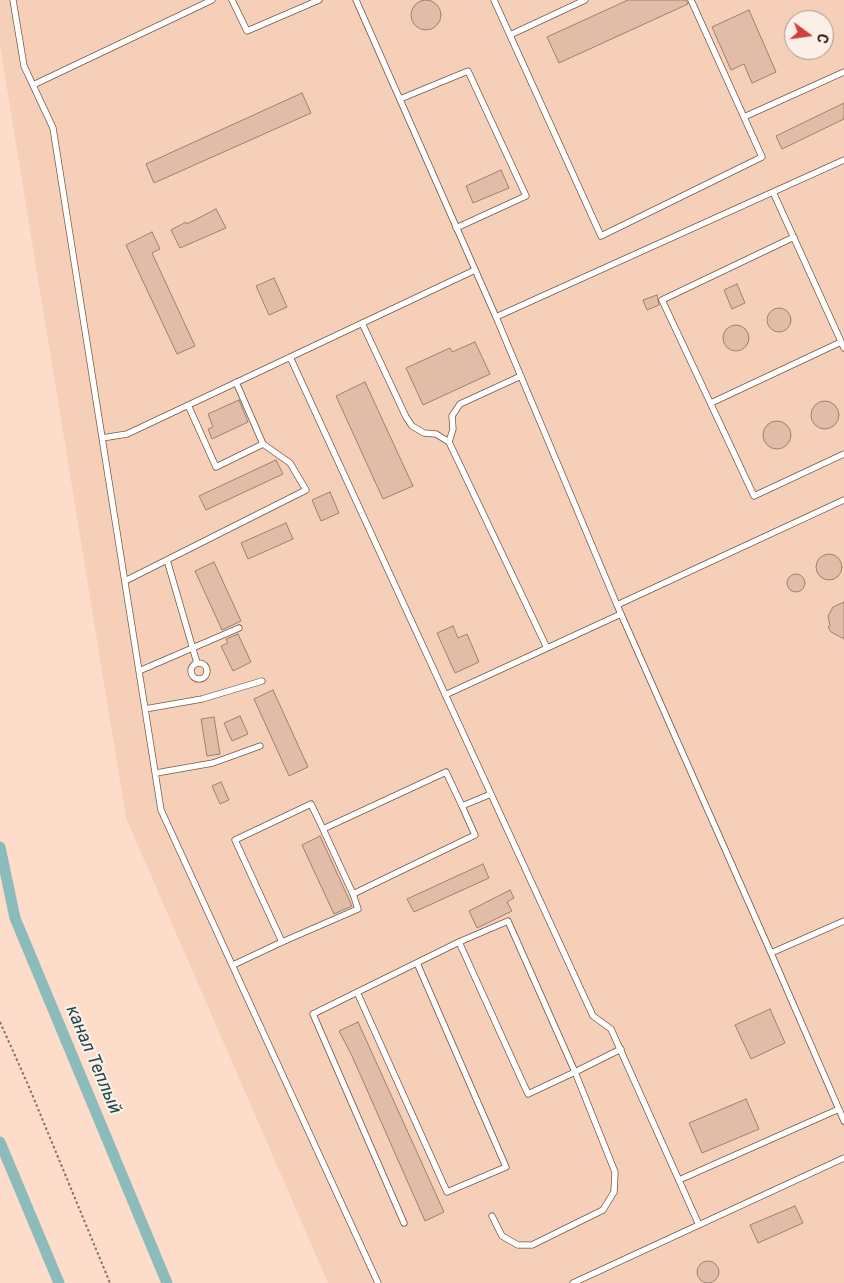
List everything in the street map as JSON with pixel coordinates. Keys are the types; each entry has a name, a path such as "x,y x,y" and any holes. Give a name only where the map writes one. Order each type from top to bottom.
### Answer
{"lane":[{"path":"13,0 24,66 53,128 161,810 378,1283"},
{"path":"33,85 212,0"},
{"path":"232,0 247,31 319,0"},
{"path":"356,0 496,317 617,606 772,953 844,1121"},
{"path":"494,0 600,236 762,157 691,0"},
{"path":"510,35 585,0"},
{"path":"400,99 468,71 526,196 456,228"},
{"path":"744,117 844,72"},
{"path":"496,317 844,160"},
{"path":"711,404 843,346 774,192"},
{"path":"794,237 662,300 754,496 844,454"},
{"path":"102,438 127,434 475,270"},
{"path":"362,323 412,426 424,433 436,434 449,442 547,648"},
{"path":"290,357 593,1016 612,1029 699,1225"},
{"path":"449,442 453,430 452,416 460,404 521,376"},
{"path":"125,581 306,490 290,463 263,444 236,382"},
{"path":"188,405 216,466 263,444"},
{"path":"617,606 844,500"},
{"path":"167,560 197,663"},
{"path":"445,695 621,614"},
{"path":"140,671 239,628"},
{"path":"145,709 202,699 262,681"},
{"path":"156,773 213,763 260,746"},
{"path":"323,829 446,772 476,835 353,894"},
{"path":"462,806 491,794"},
{"path":"233,965 358,909 353,894 311,804 235,840 282,942"},
{"path":"772,953 844,921"},
{"path":"404,1223 312,1014 458,942 508,922 575,1072 615,1172 614,1192 603,1210 532,1244 518,1245 502,1236 492,1216"},
{"path":"458,942 528,1094 621,1049"},
{"path":"356,992 447,1192 506,1167 417,963"},
{"path":"679,1180 839,1108"},
{"path":"573,1283 844,1158"}],"path":[{"path":"0,1022 110,1283"}],"shaded area":[{"path":"0,0 844,0 844,1283 328,1283 126,818 0,46"}],"building":[{"path":"426,0 437,4 441,15 437,26 426,30 415,26 411,15 415,4"},
{"path":"628,0 686,0 688,4 559,63 547,37"},
{"path":"749,10 776,72 752,83 744,64 731,70 712,27"},
{"path":"302,93 311,113 154,183 146,164"},
{"path":"844,103 844,119 782,149 776,136"},
{"path":"501,170 509,188 473,203 466,186"},
{"path":"216,209 226,228 180,248 171,230"},
{"path":"152,232 160,249 152,253 195,346 177,354 126,245"},
{"path":"274,278 287,307 269,315 256,286"},
{"path":"737,284 745,303 732,309 724,290"},
{"path":"657,295 659,305 647,310 643,300"},
{"path":"779,308 784,309 790,315 790,325 784,331 779,332 774,331 768,325 767,320 768,315 774,309"},
{"path":"736,325 745,329 749,338 745,347 736,351 727,347 723,338 727,329"},
{"path":"475,342 490,374 423,405 406,368 450,348 452,352"},
{"path":"365,382 413,486 383,499 336,396"},
{"path":"239,400 248,422 212,439 208,429 213,427 208,414"},
{"path":"825,401 835,405 839,415 835,425 825,429 815,425 811,415 815,405"},
{"path":"777,421 787,425 791,435 787,445 777,449 767,445 763,435 767,425"},
{"path":"276,460 283,474 206,510 199,496"},
{"path":"330,492 339,513 321,521 312,500"},
{"path":"286,523 293,539 248,559 241,543"},
{"path":"829,554 838,558 842,567 838,576 829,580 820,576 816,567 820,558"},
{"path":"214,562 241,621 222,630 195,571"},
{"path":"796,574 802,577 805,583 802,589 796,592 790,589 787,583 790,577"},
{"path":"844,602 844,639 831,632 828,627 830,626 828,616 833,607"},
{"path":"453,626 458,638 467,634 479,662 455,673 437,633"},
{"path":"238,634 251,662 233,671 221,646 228,643 226,639"},
{"path":"273,690 308,767 289,776 254,699"},
{"path":"240,716 248,734 232,741 224,723"},
{"path":"214,717 220,754 207,756 201,719"},
{"path":"221,782 229,800 220,804 212,786"},
{"path":"320,836 352,906 334,914 302,845"},
{"path":"483,864 489,878 414,912 407,899"},
{"path":"510,890 514,898 507,902 512,911 477,928 469,911"},
{"path":"770,1009 785,1043 751,1059 735,1025"},
{"path":"358,1022 444,1212 425,1221 352,1056 339,1031"},
{"path":"746,1099 759,1129 702,1153 689,1123"},
{"path":"795,1206 803,1223 758,1243 750,1225"},
{"path":"708,1261 716,1264 719,1272 716,1280 708,1283 700,1280 697,1272 700,1264"}],"waterway":[{"name":"канал Теплый","path":"0,847 15,918 167,1283"},
{"name":"канал Теплый","path":"0,1142 59,1283"}]}
